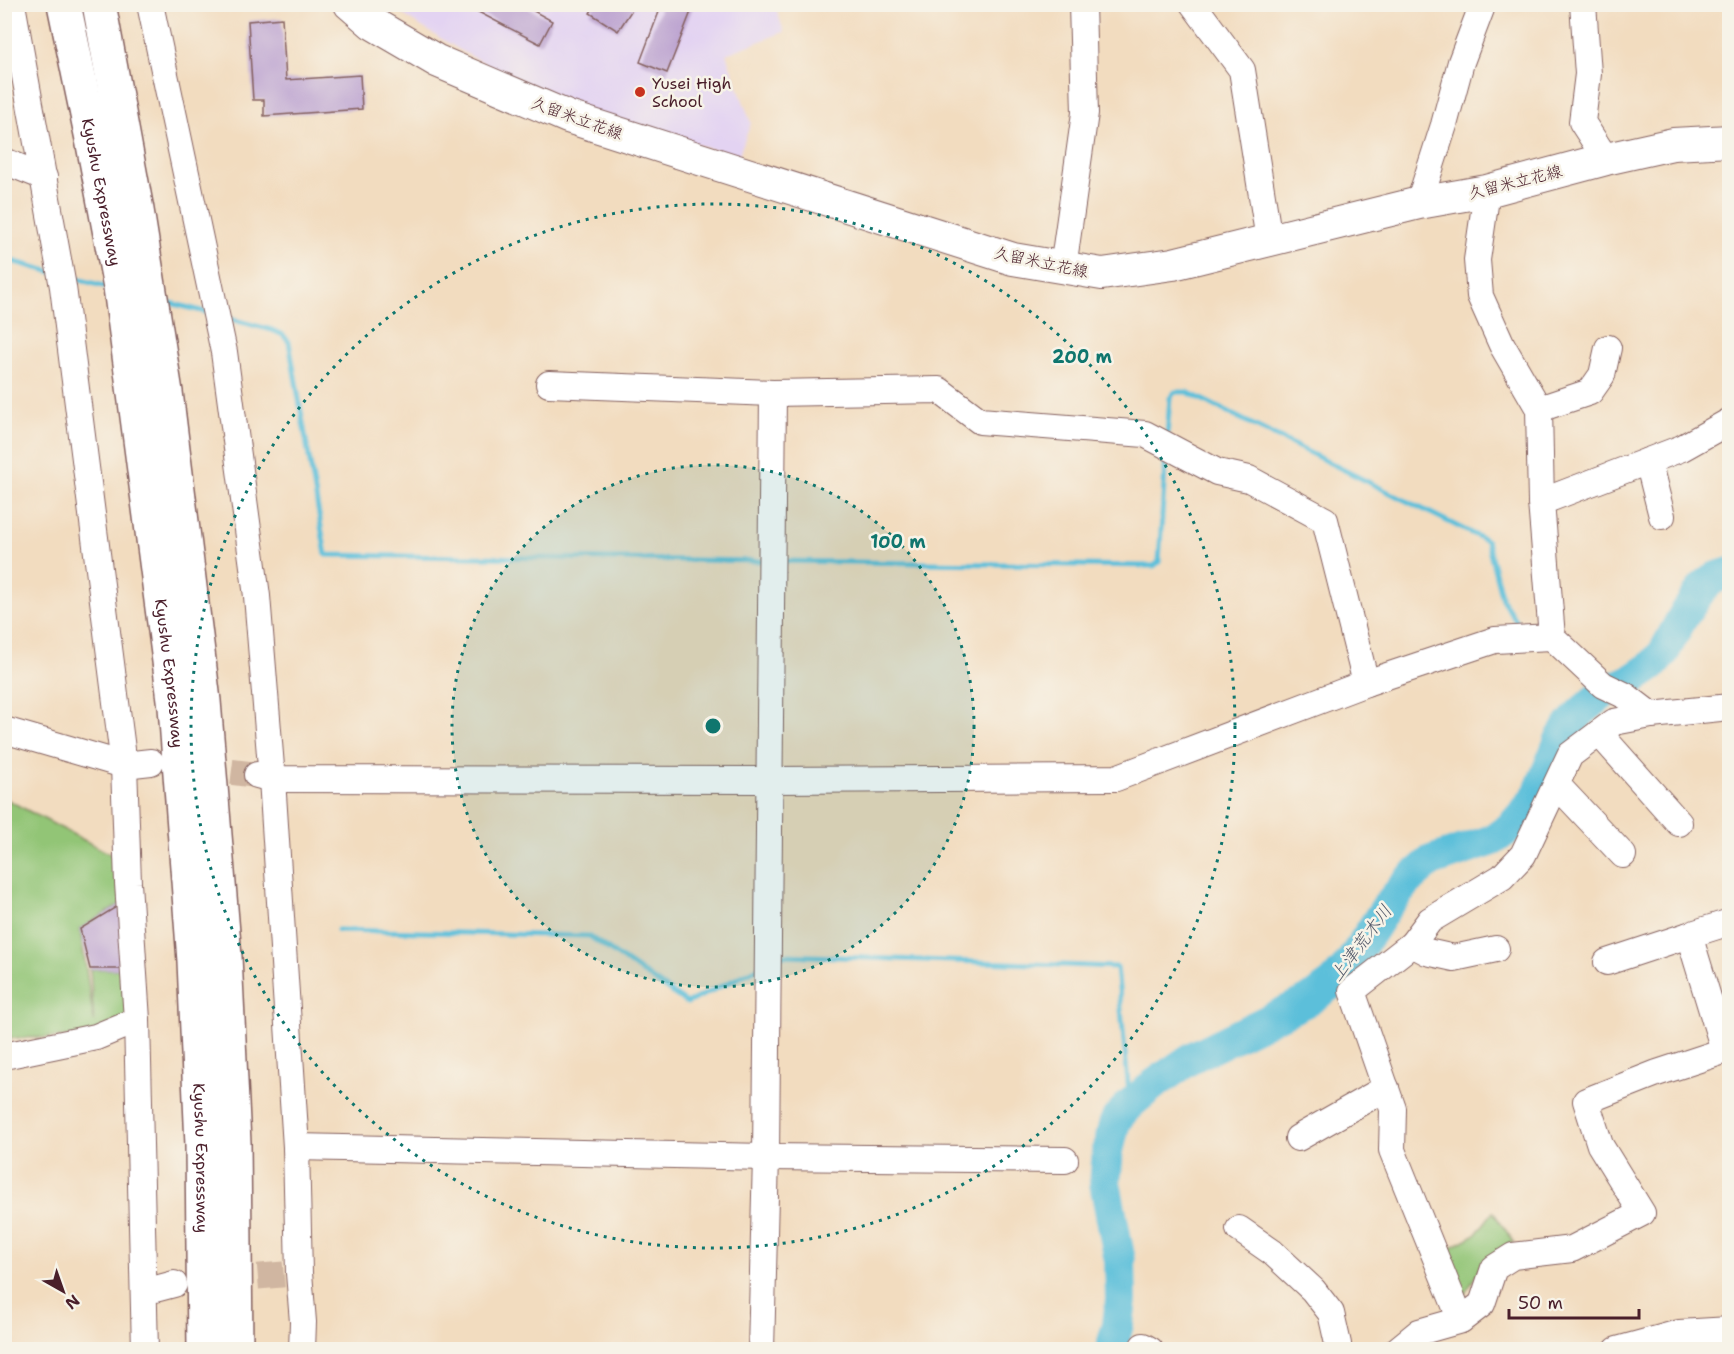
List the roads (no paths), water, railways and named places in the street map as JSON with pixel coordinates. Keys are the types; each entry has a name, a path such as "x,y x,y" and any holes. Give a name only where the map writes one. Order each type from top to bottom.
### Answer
{"highway":[{"name":"Kyushu Expressway","path":"64,4 120,287 175,707 194,961 201,1122 204,1350"},
{"name":"Kyushu Expressway","path":"99,4 137,210 166,392 204,701 226,980 234,1143 236,1350"}],"main road":[{"name":"久留米立花線","path":"350,4 372,24 437,61 568,117 1013,259 1102,274 1173,264 1419,203 1487,191 1606,159 1673,144 1730,141"}],"street":[{"path":"12,4 63,287 124,765 128,883 137,1020 145,1350"},
{"path":"150,4 224,352 257,597 265,777 297,1147 302,1350"},
{"path":"1063,268 1085,113 1082,4"},
{"path":"1192,4 1242,70 1269,240"},
{"path":"1419,203 1461,62 1481,9 1480,4"},
{"path":"1582,4 1588,74 1582,122 1606,159"},
{"path":"4,161 44,177"},
{"path":"1487,191 1477,260 1480,296 1502,345 1539,409 1541,502 1552,637 1603,685 1626,696 1651,715"},
{"path":"1539,409 1590,392 1602,375 1608,348"},
{"path":"549,384 773,393 939,390 980,421 1145,434 1217,472 1249,479 1325,520 1366,683"},
{"path":"761,1350 766,1157 773,393"},
{"path":"1541,502 1727,429"},
{"path":"1648,461 1662,516"},
{"path":"265,777 770,780 1116,778 1366,683 1495,640 1552,637"},
{"path":"1461,1320 1392,1150 1393,1108 1352,991 1412,944 1430,920 1502,877 1523,855 1570,754 1614,722 1651,715 1730,707"},
{"path":"4,730 124,765 151,762"},
{"path":"1599,733 1678,823"},
{"path":"1557,785 1623,855"},
{"path":"1607,962 1730,922"},
{"path":"1397,1350 1419,1332 1461,1320 1482,1304 1494,1268 1513,1256 1572,1249 1642,1213 1600,1145 1586,1101 1657,1073 1727,1050 1689,935"},
{"path":"1412,944 1427,951 1454,958 1496,949"},
{"path":"4,1056 96,1037 137,1020"},
{"path":"1298,1138 1386,1088"},
{"path":"297,1147 766,1157 1065,1160"},
{"path":"1239,1229 1272,1252 1313,1290 1330,1313 1338,1344 1337,1350"},
{"path":"144,1292 174,1284"},
{"path":"1617,1350 1679,1333 1730,1330"}],"waterway":[{"path":"4,259 52,272"},
{"path":"70,277 107,287"},
{"path":"163,301 209,313"},
{"path":"223,317 272,330 283,335 289,342 326,555 764,561"},
{"path":"1167,436 1170,398 1175,392 1187,392 1487,541 1502,599 1522,629"},
{"path":"779,561 1154,566 1159,562 1166,454"},
{"name":"上津荒木川","path":"1111,1350 1121,1300 1120,1261 1105,1183 1108,1151 1118,1117 1153,1085 1193,1057 1309,1000 1333,983 1349,965 1387,906 1409,880 1431,861 1493,840 1511,827 1538,794 1560,740 1581,712 1609,689 1633,679 1652,666 1664,652 1682,618 1703,587 1714,578 1730,573"},
{"path":"338,930 589,936 687,1003 760,967"},
{"path":"776,959 784,955 1117,967 1130,1104"}],"tunnel":[{"path":"193,767 257,775"},
{"path":"219,1280 299,1273"}],"place":[{"name":"Yusei High School","path":"640,92"}]}
